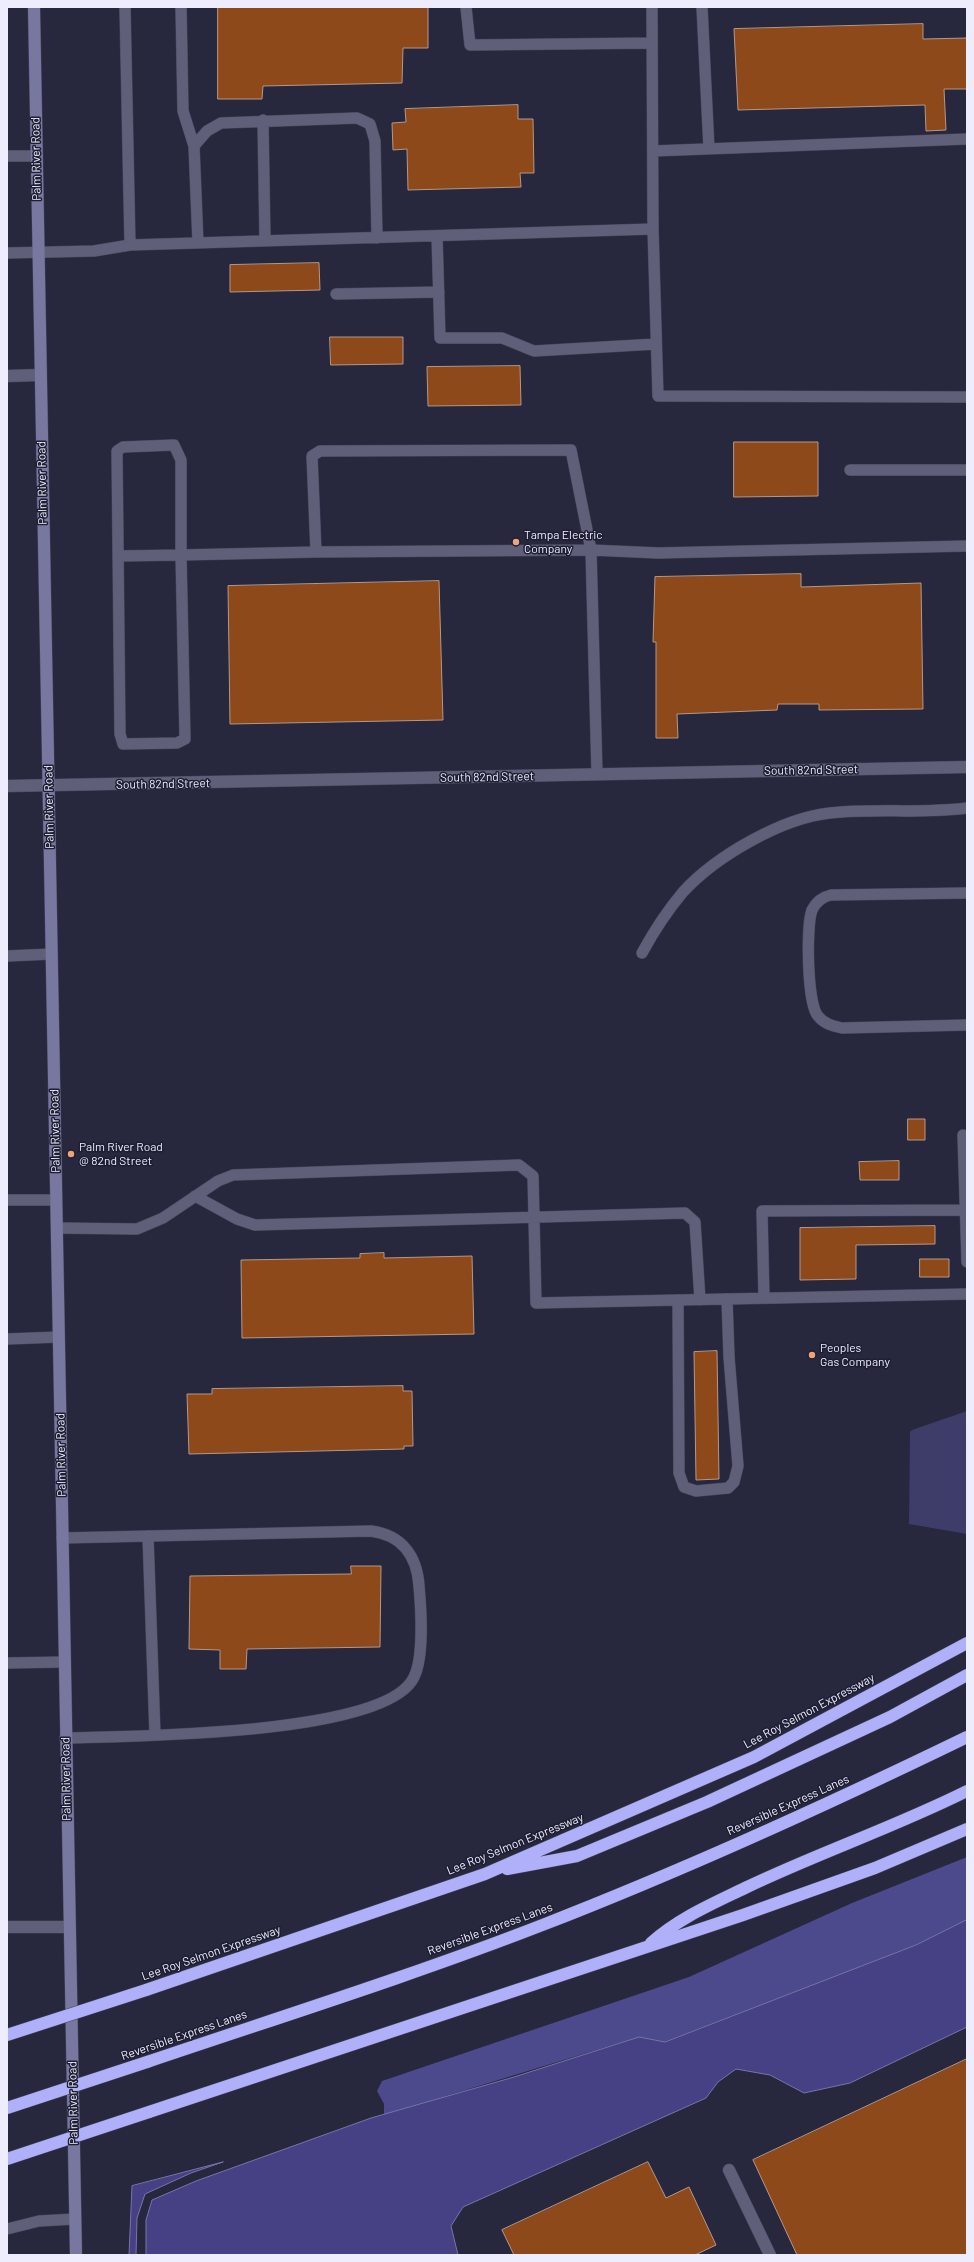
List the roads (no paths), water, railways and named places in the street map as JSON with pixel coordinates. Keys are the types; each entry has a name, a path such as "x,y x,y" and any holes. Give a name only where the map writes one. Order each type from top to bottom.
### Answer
{"highway":[{"name":"Lee Roy Selmon Expressway","path":"7,2035 146,1990 484,1874 754,1757 967,1643"},
{"path":"484,1874 577,1856 700,1805 890,1717 967,1675"},
{"name":"Reversible Express Lanes","path":"7,2108 446,1960 545,1924 796,1817 967,1737"},
{"path":"646,1947 669,1927 695,1912 784,1870 967,1790"},
{"path":"7,2159 646,1947 875,1868 967,1829"}],"street":[{"name":"Palm River Road","path":"34,7 65,1738 76,2255"},
{"path":"7,376 40,375"},
{"name":"South 82nd Street","path":"7,786 967,767"},
{"path":"7,1928 69,1927"},
{"path":"729,2170 770,2255"}],"lane":[{"path":"125,7 130,245"},
{"path":"181,7 182,111 194,146 198,243"},
{"path":"466,7 470,45 652,43"},
{"path":"652,7 653,229 658,396 967,397"},
{"path":"702,7 709,149"},
{"path":"194,146 207,131 220,123 263,120 357,118 370,124 375,141 377,238"},
{"path":"263,120 265,241"},
{"path":"653,151 967,139"},
{"path":"7,156 36,156"},
{"path":"7,253 94,251 130,245 653,229"},
{"path":"437,236 440,338 502,338 534,351 656,344"},
{"path":"336,294 439,292"},
{"path":"174,445 181,460 181,555 185,739 177,743 124,744 120,734 117,450 123,447 174,445"},
{"path":"316,552 312,456 320,451 571,450 591,550 597,774"},
{"path":"850,470 967,470"},
{"path":"118,556 316,552 591,550 658,553 967,546"},
{"path":"642,953 662,920 684,892 700,877 745,844 790,821 840,812 967,808"},
{"path":"967,893 831,895 820,900 813,908 809,928 810,999 815,1012 824,1022 842,1028 967,1025"},
{"path":"7,956 52,954"},
{"path":"963,1135 967,1262"},
{"path":"57,1228 136,1229 163,1218 218,1181 233,1175 519,1165 533,1176 536,1303 967,1294"},
{"path":"195,1196 237,1219 255,1224 685,1213 696,1222 700,1300"},
{"path":"7,1200 56,1200"},
{"path":"764,1298 762,1211 966,1210"},
{"path":"678,1300 679,1473 684,1487 696,1491 728,1488 734,1482 738,1466 729,1357 727,1299"},
{"path":"7,1339 58,1337"},
{"path":"62,1538 371,1531 384,1533 396,1538 401,1543 416,1566 422,1617 415,1676 400,1694 339,1716 306,1722 227,1731 65,1738"},
{"path":"148,1536 155,1735"},
{"path":"7,1663 64,1662"},
{"path":"7,2230 39,2221 75,2220"}],"place":[{"name":"Tampa Electric Company","path":"516,542"},
{"name":"Palm River Road @ 82nd Street","path":"71,1154"},
{"name":"Peoples Gas Company","path":"812,1355"}]}
